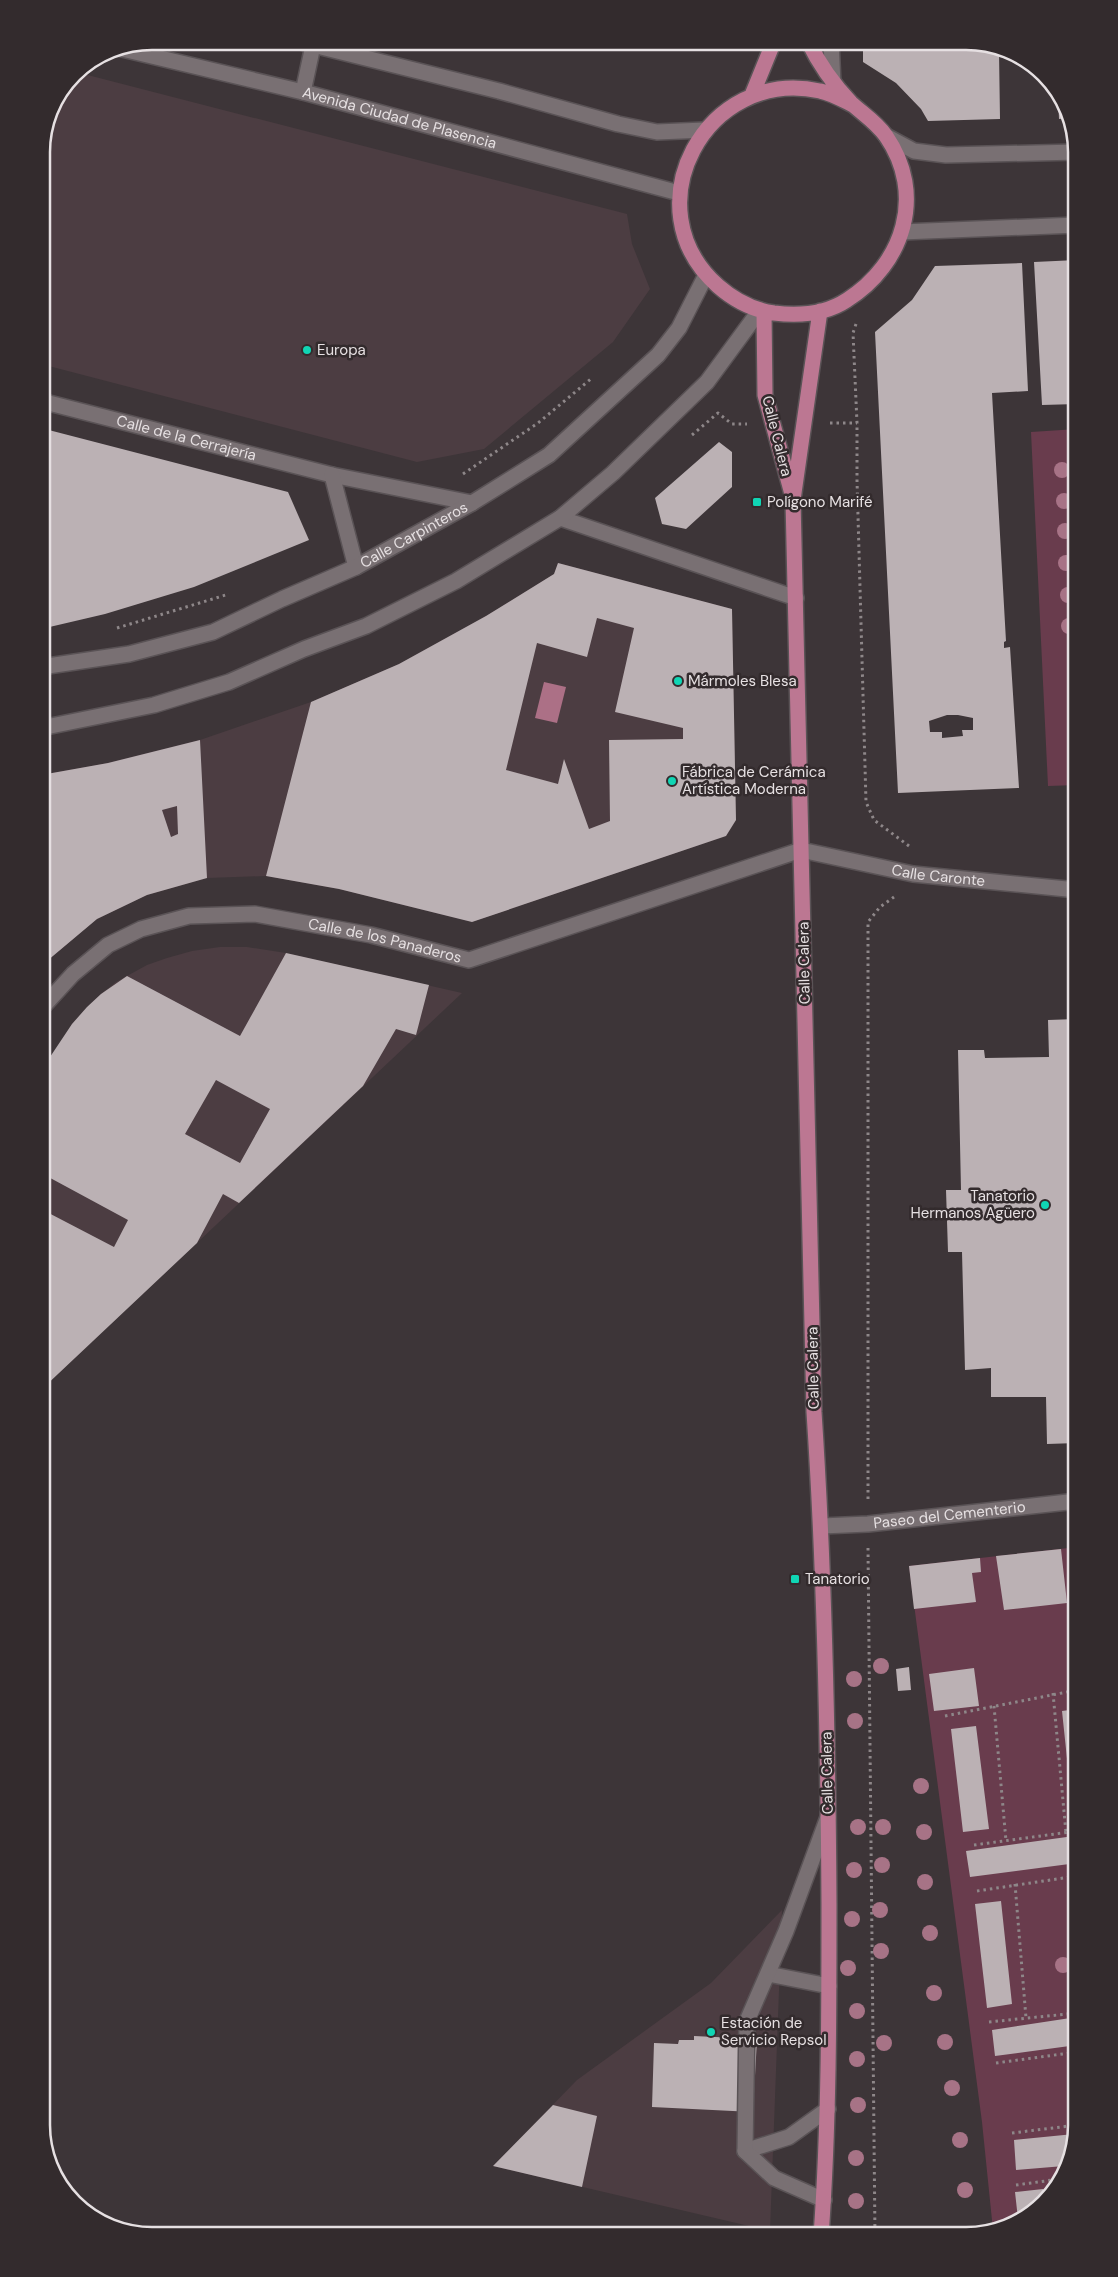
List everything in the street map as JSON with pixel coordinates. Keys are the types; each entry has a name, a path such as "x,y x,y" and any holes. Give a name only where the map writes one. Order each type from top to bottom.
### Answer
{"main road":[{"path":"752,95 771,50"},
{"path":"813,50 833,84 853,105 871,118 886,136 898,158 905,182 906,207 902,232 893,254 880,274 863,290 843,303 820,311 792,315 762,311 730,296 706,275 690,250 681,222 679,193 687,160 705,130 726,110 752,95 786,88 821,91 853,105"},
{"name":"Calle Calera","path":"762,311 765,395 793,500"},
{"name":"Calle Calera","path":"820,311 793,500 814,1412 822,1526 828,1816 828,2109 822,2227"}],"street":[{"path":"303,92 313,50"},
{"path":"338,50 499,91 618,124 657,132 705,130"},
{"path":"831,50 833,84"},
{"name":"Avenida Ciudad de Plasencia","path":"134,52 303,92 679,193"},
{"path":"886,136 914,151 946,155 1068,152"},
{"path":"902,232 1068,225"},
{"name":"Calle Carpinteros","path":"50,665 129,654 213,632 356,567 472,503 549,455 658,355 679,328 706,275"},
{"path":"50,726 154,705 229,682 304,649 366,626 456,581 560,518 613,473 707,382 762,311"},
{"name":"Calle de la Cerrajería","path":"50,403 332,475 472,503"},
{"path":"332,475 356,567"},
{"path":"560,518 796,598"},
{"name":"Calle Caronte","path":"801,850 913,874 1068,889"},
{"name":"Calle de los Panaderos","path":"50,999 73,974 108,945 141,929 189,916 255,914 371,935 468,960 801,850"},
{"name":"Paseo del Cementerio","path":"822,1526 868,1524 1068,1503"},
{"path":"824,2200 774,2178 745,2151 747,2021 768,1974 828,1816"},
{"path":"768,1974 829,1986"},
{"path":"745,2151 789,2137 828,2109"}],"path":[{"path":"858,319 853,333 857,423 866,802 874,820 914,849 913,874 903,891 880,907 868,922 868,1524 875,2227"},
{"path":"946,1716 1068,1691"},
{"path":"974,1845 1066,1833 1054,1693"},
{"path":"994,1706 1006,1841"},
{"path":"977,1891 1068,1877"},
{"path":"1015,1884 1026,2018"},
{"path":"989,2022 1068,2013"},
{"path":"996,2063 1068,2053"},
{"path":"1012,2132 1068,2126"},
{"path":"1016,2185 1052,2180"}],"shaded area":[{"path":"86,75 627,214 632,244 650,289 613,342 484,449 417,462 50,366 50,145 53,125 60,107 71,90"},
{"path":"1068,430 1068,785 1048,786 1031,432"},
{"path":"558,563 732,609 736,820 726,836 472,922 339,889 266,876 207,878 147,895 97,919 50,958 50,773 108,763 200,740 311,702 399,664 486,616 554,574"},
{"path":"544,682 566,687 557,723 535,718"},
{"path":"220,947 247,947 286,953 462,993 50,1382 50,1058 72,1024 101,994 116,982 147,965 192,951"},
{"path":"1068,1548 1067,2138 1065,2152 1058,2170 1043,2192 1017,2213 992,2224 982,2122 909,1566"},
{"name":"Estación de Servicio Repsol","path":"782,1910 770,2227 753,2227 493,2166 577,2080 711,1983"}],"building":[{"path":"863,50 973,50 999,55 1000,119 928,121 921,109 896,83 863,62"},
{"path":"1059,110 1063,119 1059,119"},
{"path":"1068,260 1068,404 1042,405 1034,262"},
{"path":"1022,263 1028,391 992,393 1006,641 1004,642 1004,648 1010,647 1019,788 898,793 875,332 912,300 935,266","holes":["947,715 973,718 973,730 962,730 963,736 942,738 942,732 930,732 929,721"]},
{"path":"50,430 288,492 309,540 194,587 105,614 50,627"},
{"path":"719,442 732,452 732,487 686,529 662,524 655,498"},
{"path":"558,563 732,609 736,820 726,836 472,922 339,889 266,876 311,702 399,664 486,616 554,574","holes":["597,618 634,628 615,712 683,728 683,739 609,740 610,821 589,829 564,759 558,784 506,770 537,643 587,657"]},
{"path":"200,740 207,878 147,895 97,919 50,958 50,773 108,763","holes":["177,806 178,834 171,837 162,810"]},
{"path":"286,953 429,985 416,1035 396,1029 363,1086 239,1203 223,1194 197,1243 50,1382 50,1214 114,1247 128,1220 50,1178 50,1057 72,1024 87,1007 101,994 127,976 240,1036","holes":["216,1080 270,1109 240,1163 185,1134"]},
{"path":"1068,1019 1068,1443 1047,1444 1046,1397 991,1397 991,1368 965,1370 962,1252 948,1252 946,1190 961,1190 958,1050 984,1050 985,1058 1049,1057 1048,1020"},
{"path":"1061,1549 1067,1603 1004,1610 996,1556"},
{"path":"980,1558 981,1572 972,1573 976,1602 914,1609 909,1566"},
{"path":"909,1667 911,1690 898,1691 896,1669"},
{"path":"974,1668 979,1706 934,1711 929,1674"},
{"path":"1068,1710 1068,1768 1062,1711"},
{"path":"976,1726 989,1829 963,1832 951,1729"},
{"path":"1068,1837 1068,1864 970,1877 966,1851"},
{"path":"1001,1901 1012,2004 987,2008 975,1904"},
{"path":"1068,2018 1068,2046 995,2056 992,2030"},
{"path":"694,2036 757,2039 753,2112 652,2107 654,2043 678,2044 679,2040 694,2040"},
{"path":"553,2105 597,2116 582,2187 493,2166"},
{"path":"1067,2135 1065,2152 1060,2166 1016,2170 1014,2140"},
{"path":"1043,2189 1043,2192 1033,2202 1017,2213 1015,2192"}],"place":[{"name":"Europa","path":"307,350"},
{"name":"Polígono Marifé","path":"757,502"},
{"name":"Mármoles Blesa","path":"678,681"},
{"name":"Fábrica de Cerámica Artística Moderna","path":"672,781"},
{"name":"Tanatorio Hermanos Agüero","path":"1045,1205"},
{"name":"Tanatorio","path":"795,1579"},
{"name":"Estación de Servicio Repsol","path":"711,2032"}]}
